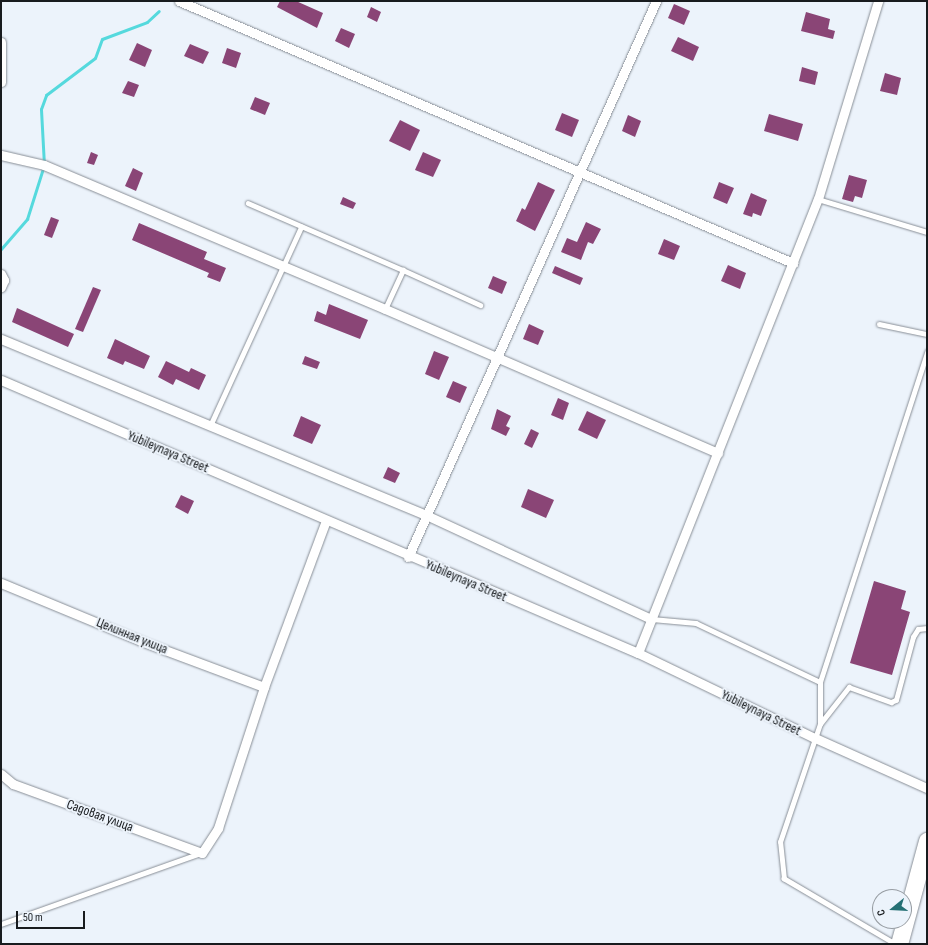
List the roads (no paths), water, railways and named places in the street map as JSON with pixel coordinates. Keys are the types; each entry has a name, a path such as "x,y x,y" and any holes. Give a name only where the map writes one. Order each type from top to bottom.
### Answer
{"highway":[{"path":"899,944 927,841"}],"street":[{"path":"179,1 579,173 793,263"},
{"path":"408,557 495,358 656,1"},
{"path":"638,653 818,199 878,1"},
{"path":"1,42 1,82"},
{"path":"1,155 44,165 385,308 495,358 718,453"},
{"path":"1,274 4,280 1,287"},
{"path":"1,339 210,427 426,515 651,619"},
{"name":"Yubileynaya Street","path":"1,380 326,520 408,557 638,653 815,738 927,788"},
{"path":"202,853 218,828 264,687 326,520"},
{"name":"Целинная улица","path":"1,583 141,641 264,687"},
{"name":"Садовая улица","path":"1,774 14,784 202,853"}],"lane":[{"path":"818,199 927,232"},
{"path":"248,203 480,304"},
{"path":"210,427 301,227"},
{"path":"385,308 402,270"},
{"path":"878,324 927,334"},
{"path":"820,724 820,682 927,352"},
{"path":"651,619 665,622 696,623 820,682"},
{"path":"895,944 784,879 780,842 820,724 849,687 891,702 896,700 913,637 918,629 927,628"},
{"path":"1,924 202,853"}],"waterway":[{"path":"1,249 27,219 44,165 41,109 46,95 95,58 102,39 147,22 159,11"}]}
